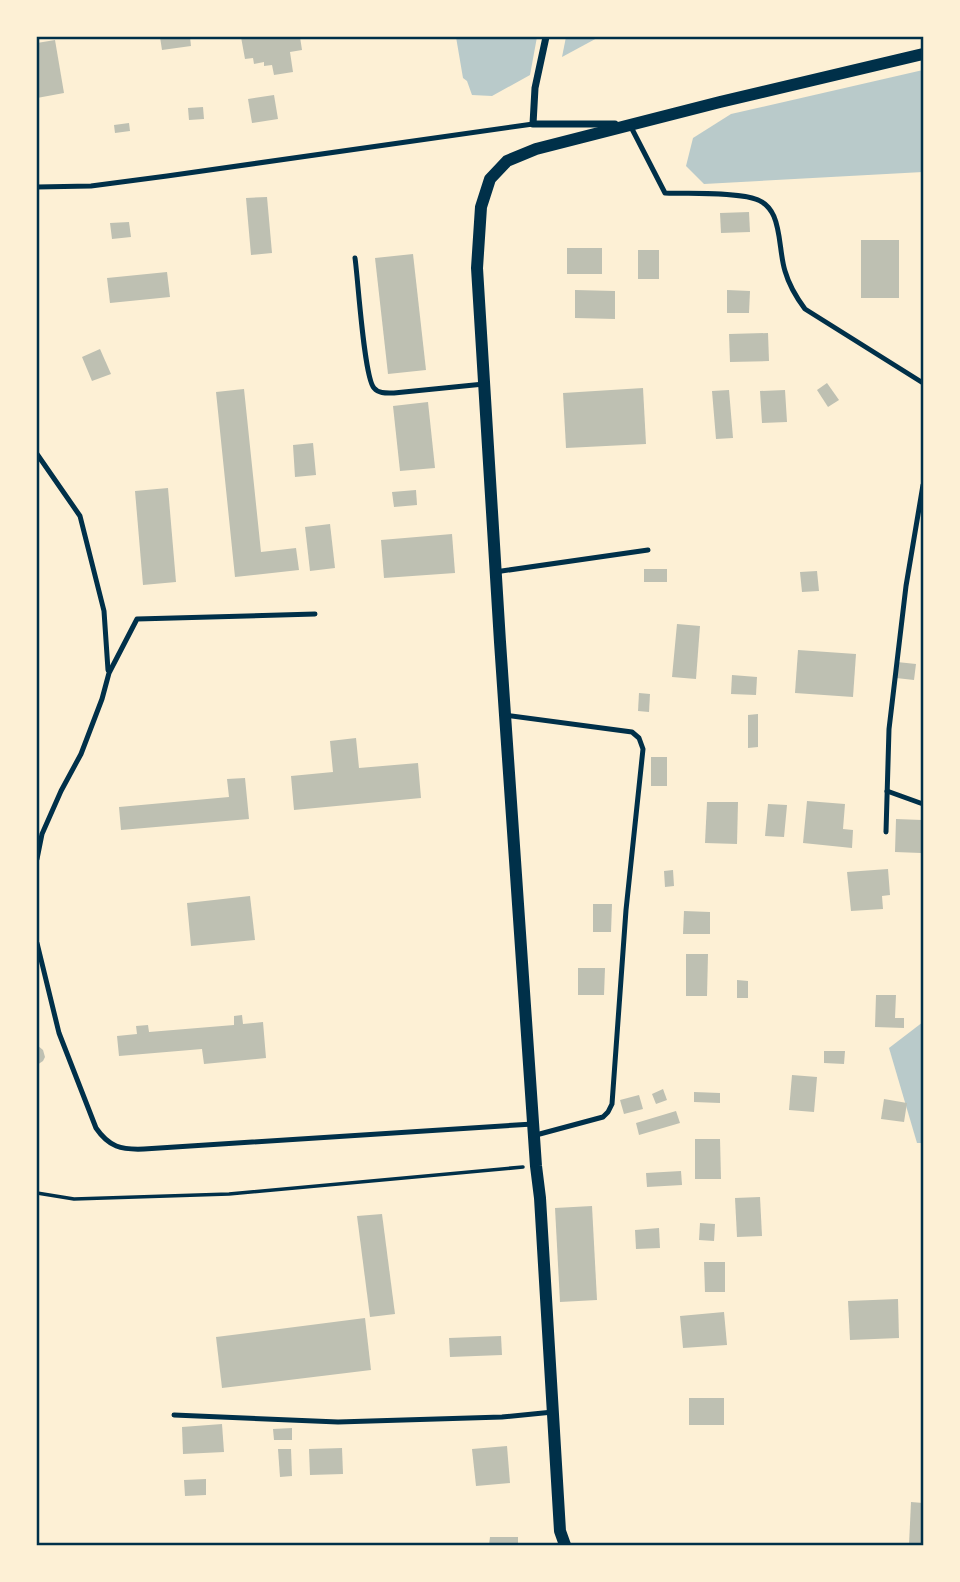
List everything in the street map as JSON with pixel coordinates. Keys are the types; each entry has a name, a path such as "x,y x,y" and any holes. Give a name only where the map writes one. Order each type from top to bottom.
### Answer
{"street":[{"path":"546,37 535,88 533,124 630,124"},
{"path":"565,1545 560,1531 540,1198 533,1130 495,572 477,268 481,207 491,179 508,161 536,149 923,54"}],"lane":[{"path":"37,187 91,186 533,124"},
{"path":"630,124 665,193 738,196 765,203 776,221 785,271 792,291 805,309 923,383"},
{"path":"355,258 366,368 371,386 379,392 394,393 484,384"},
{"path":"37,454 80,516 104,611 109,673"},
{"path":"886,832 889,729 906,586 923,485"},
{"path":"495,572 648,550"},
{"path":"37,859 42,834 81,754 109,673 136,619 315,614"},
{"path":"37,943 59,1033 96,1128 103,1139 117,1147 130,1150 533,1130 603,1117 612,1104 626,910 643,749 639,738 632,732 505,715"},
{"path":"887,791 923,804"},
{"path":"174,1415 338,1422 502,1417 553,1412"}],"path":[{"path":"37,1193 74,1199 229,1194 536,1166"}],"shaded area":[{"path":"456,37 537,37 530,75 492,96 472,95 467,81 463,78"},
{"path":"566,37 599,37 562,57"},
{"path":"923,70 923,172 704,184 686,166 693,138 731,114"},
{"path":"923,1022 923,1143 917,1143 889,1048"}],"building":[{"path":"160,37 190,37 191,46 162,50"},
{"path":"241,37 300,37 302,50 290,52 293,72 274,75 272,65 264,66 264,62 254,64 253,58 245,59"},
{"path":"55,40 64,93 37,98 37,43"},
{"path":"274,95 278,119 252,123 248,99"},
{"path":"203,107 204,119 189,120 188,108"},
{"path":"129,123 130,131 115,133 114,125"},
{"path":"267,197 272,253 251,255 246,198"},
{"path":"749,212 750,232 721,233 720,213"},
{"path":"129,222 131,237 112,239 110,223"},
{"path":"861,240 899,240 899,298 861,298"},
{"path":"567,248 602,248 602,274 567,274"},
{"path":"638,250 659,250 659,279 638,279"},
{"path":"413,254 426,370 388,374 375,258"},
{"path":"167,272 170,297 110,303 107,278"},
{"path":"575,290 615,291 615,319 575,318"},
{"path":"727,290 750,291 749,313 727,313"},
{"path":"768,333 769,361 730,362 729,334"},
{"path":"100,349 111,374 92,381 82,357"},
{"path":"827,383 839,400 828,407 817,390"},
{"path":"643,388 646,444 566,448 563,393"},
{"path":"244,389 261,552 296,548 299,570 235,577 216,392"},
{"path":"729,390 733,438 716,439 712,391"},
{"path":"785,390 787,422 762,423 760,391"},
{"path":"428,402 435,468 400,471 393,406"},
{"path":"313,443 316,475 295,477 293,445"},
{"path":"168,488 176,582 143,585 135,491"},
{"path":"416,490 417,505 394,507 392,492"},
{"path":"330,524 335,568 310,571 305,527"},
{"path":"452,534 455,573 384,578 381,540"},
{"path":"644,569 667,569 667,582 644,582"},
{"path":"817,571 819,591 802,592 800,572"},
{"path":"677,624 700,626 696,679 672,677"},
{"path":"798,650 856,654 853,697 795,693"},
{"path":"897,662 916,664 914,680 896,678"},
{"path":"732,675 757,677 756,695 731,694"},
{"path":"639,693 650,694 649,712 638,711"},
{"path":"758,714 758,747 748,748 748,715"},
{"path":"356,738 359,768 418,763 421,798 294,810 291,776 333,772 330,741"},
{"path":"651,757 667,757 667,786 651,786"},
{"path":"245,778 249,819 121,830 119,807 229,797 227,779"},
{"path":"807,801 845,804 843,829 853,830 852,848 803,843"},
{"path":"707,802 738,802 737,844 705,843"},
{"path":"768,804 787,805 784,837 765,836"},
{"path":"896,819 922,820 921,853 895,852"},
{"path":"888,869 890,895 882,896 883,909 851,911 847,872"},
{"path":"673,870 674,886 665,887 664,871"},
{"path":"250,896 255,940 191,946 187,903"},
{"path":"593,904 612,904 611,932 593,932"},
{"path":"684,911 710,912 710,934 683,934"},
{"path":"686,954 708,954 707,996 686,996"},
{"path":"578,968 605,968 604,995 578,995"},
{"path":"737,980 748,981 748,998 737,998"},
{"path":"876,995 896,995 895,1018 904,1018 904,1028 875,1027"},
{"path":"242,1015 243,1024 263,1022 266,1058 204,1064 202,1049 119,1056 117,1036 137,1034 136,1026 148,1025 149,1032 234,1025 234,1016"},
{"path":"37,1045 43,1050 45,1057 37,1065"},
{"path":"824,1051 845,1051 844,1064 824,1063"},
{"path":"792,1075 817,1077 814,1112 789,1110"},
{"path":"663,1089 667,1100 656,1104 652,1094"},
{"path":"694,1092 720,1093 720,1103 694,1102"},
{"path":"639,1095 643,1109 624,1114 620,1100"},
{"path":"884,1099 907,1103 904,1122 881,1119"},
{"path":"676,1111 680,1123 639,1135 636,1123"},
{"path":"695,1139 720,1139 721,1179 695,1179"},
{"path":"681,1171 682,1185 647,1187 646,1173"},
{"path":"760,1197 762,1236 737,1237 735,1198"},
{"path":"592,1206 597,1300 560,1302 555,1208"},
{"path":"382,1214 395,1314 370,1317 357,1216"},
{"path":"700,1223 715,1224 714,1241 699,1240"},
{"path":"659,1228 660,1248 636,1249 635,1230"},
{"path":"704,1262 725,1262 725,1292 705,1292"},
{"path":"898,1299 899,1338 850,1340 848,1301"},
{"path":"724,1312 727,1345 683,1348 680,1316"},
{"path":"365,1318 371,1370 222,1388 216,1337"},
{"path":"501,1336 502,1355 450,1357 449,1338"},
{"path":"689,1398 724,1398 724,1425 689,1425"},
{"path":"222,1424 224,1452 183,1454 182,1427"},
{"path":"292,1428 292,1440 274,1440 273,1429"},
{"path":"507,1446 510,1483 476,1486 472,1449"},
{"path":"342,1448 343,1474 310,1475 309,1449"},
{"path":"278,1449 291,1449 292,1476 280,1477"},
{"path":"206,1479 206,1495 185,1496 184,1480"},
{"path":"911,1502 923,1503 923,1545 909,1545"},
{"path":"490,1537 518,1537 518,1545 489,1545"}]}
